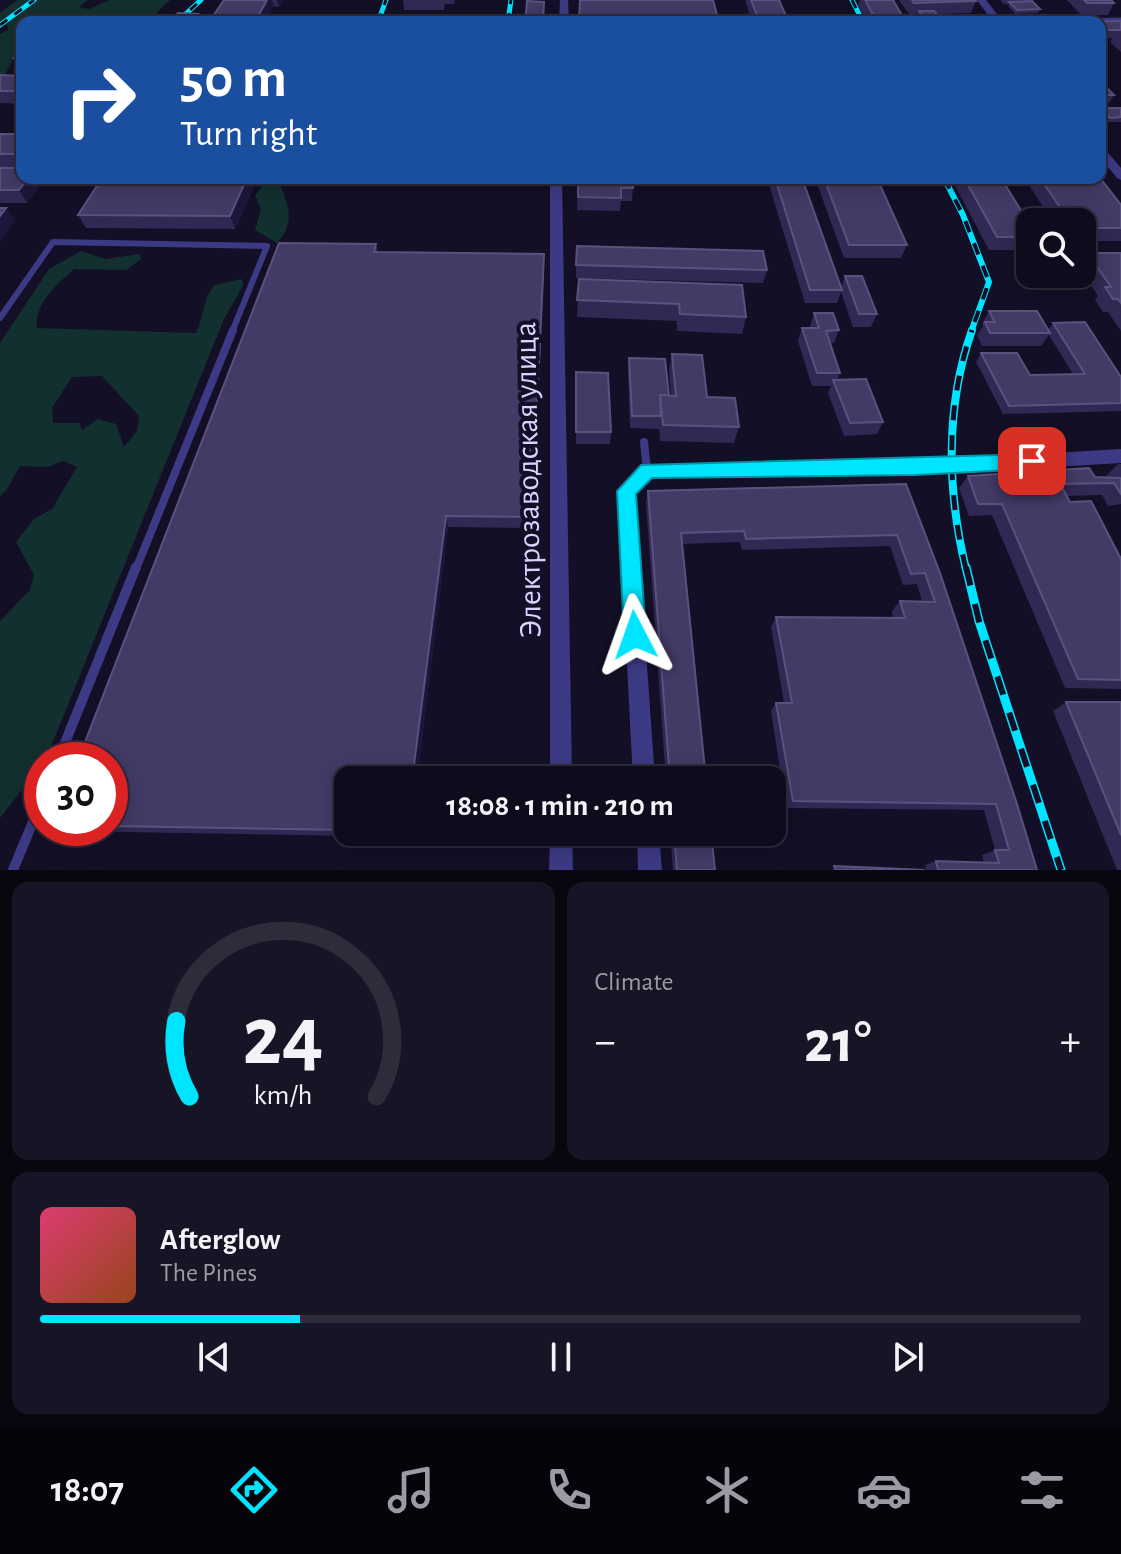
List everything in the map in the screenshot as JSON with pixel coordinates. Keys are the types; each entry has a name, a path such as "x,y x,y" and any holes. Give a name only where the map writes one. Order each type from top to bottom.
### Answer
{"street":[{"path":"981,0 993,16"},
{"path":"1106,157 1121,176"},
{"name":"Электрозаводская улица","path":"556,184 561,766"},
{"path":"643,766 626,491 647,470 940,466 1121,456"},
{"path":"561,846 561,870"},
{"path":"649,846 650,870"}],"lane":[{"path":"0,318 53,242 267,246 65,742"},
{"path":"644,442 647,470"},
{"path":"13,870 24,843"}],"green space":[{"path":"17,0 88,0 79,7 89,9 109,0 170,0 153,16 16,16 16,56 0,85 0,34 8,30 7,25 0,22 0,13"},
{"path":"263,184 283,184 281,187 289,216 286,230 277,243 255,230 261,209 255,196"},
{"path":"81,251 105,259 140,254 141,259 126,270 74,269 43,302 37,328 196,333 214,285 242,279 243,286 224,319 53,742 24,742 24,787 0,818 0,621 30,590 34,575 16,542 34,519 52,509 77,467 63,461 48,467 20,466 0,496 0,343 49,269","holes":["102,376 139,416 137,431 124,447 116,424 98,419 82,430 79,423 53,423 52,408 72,377"]}],"building":[{"path":"224,0 267,0 258,16 213,16"},
{"path":"580,0 713,0 717,16 579,16"},
{"path":"751,0 779,0 786,16 757,15"},
{"path":"865,0 893,0 902,16 874,16"},
{"path":"912,0 975,0 976,1 914,3"},
{"path":"1084,0 1111,0 1114,3 1087,3"},
{"path":"527,1 544,2 543,16 526,16"},
{"path":"1032,1 1040,9 1017,10 1009,2"},
{"path":"919,11 934,11 938,16 923,16"},
{"path":"178,13 198,14 196,16 176,16"},
{"path":"1106,21 1121,21 1121,30 1106,30"},
{"path":"0,75 16,76 16,91 0,91"},
{"path":"1106,108 1121,108 1121,117 1110,118"},
{"path":"0,134 16,134 16,154 0,154"},
{"path":"0,168 16,168 16,184 24,184 19,190 0,190"},
{"path":"98,184 244,184 230,216 78,215"},
{"path":"578,184 633,184 633,188 621,188 621,198 578,197"},
{"path":"777,184 804,184 842,290 810,290"},
{"path":"826,184 880,184 907,245 849,245"},
{"path":"967,184 1005,184 1020,208 1016,208 1016,237 997,237"},
{"path":"1044,184 1105,184 1121,205 1121,228 1096,228 1096,208 1060,208"},
{"path":"279,243 376,244 374,252 544,254 532,517 446,516 414,766 334,766 334,830 128,826 128,742 85,742"},
{"path":"577,246 763,251 767,270 576,265"},
{"path":"1096,253 1121,253 1121,303 1113,299 1105,287 1111,287 1096,266"},
{"path":"845,276 862,276 877,314 859,314"},
{"path":"579,279 742,285 746,317 680,314 679,304 577,300"},
{"path":"989,311 1037,311 1050,333 990,333 985,322 995,322"},
{"path":"814,313 833,313 839,330 826,331 840,373 817,373 802,328 819,328"},
{"path":"1085,322 1121,377 1121,403 1009,406 981,353 1017,353 1030,375 1085,374 1053,323"},
{"path":"672,354 702,355 707,397 735,398 739,427 663,425 660,395 676,396"},
{"path":"629,358 665,359 669,395 660,395 661,416 632,416"},
{"path":"576,372 608,373 611,432 576,432"},
{"path":"866,379 883,422 850,423 833,380"},
{"path":"1089,468 1095,477 1121,478 1121,494 1114,483 1060,484 1070,502 1091,501 1121,559 1121,680 1078,679 1002,504 978,504 968,476"},
{"path":"906,484 940,573 1037,870 938,870 936,861 999,863 995,850 1009,850 996,804 793,801 776,703 792,703 776,617 905,618 900,601 935,602 925,573 911,574 897,535 746,539 744,531 681,533 705,766 669,766 648,491"},
{"path":"1066,702 1121,702 1121,835"},
{"path":"675,846 712,846 715,870 677,870"},
{"path":"834,866 925,870 835,870"}],"railway":[{"path":"0,25 34,0"},
{"path":"184,16 201,0"},
{"path":"380,16 386,0"},
{"path":"509,16 511,0"},
{"path":"852,0 860,16"},
{"path":"947,184 963,215 989,282 971,332"},
{"path":"966,569 955,510 952,449 957,389 972,330"},
{"path":"966,567 979,621 1061,870"}],"route":[{"path":"635,635 626,491 647,470 914,467 1032,461"}]}
